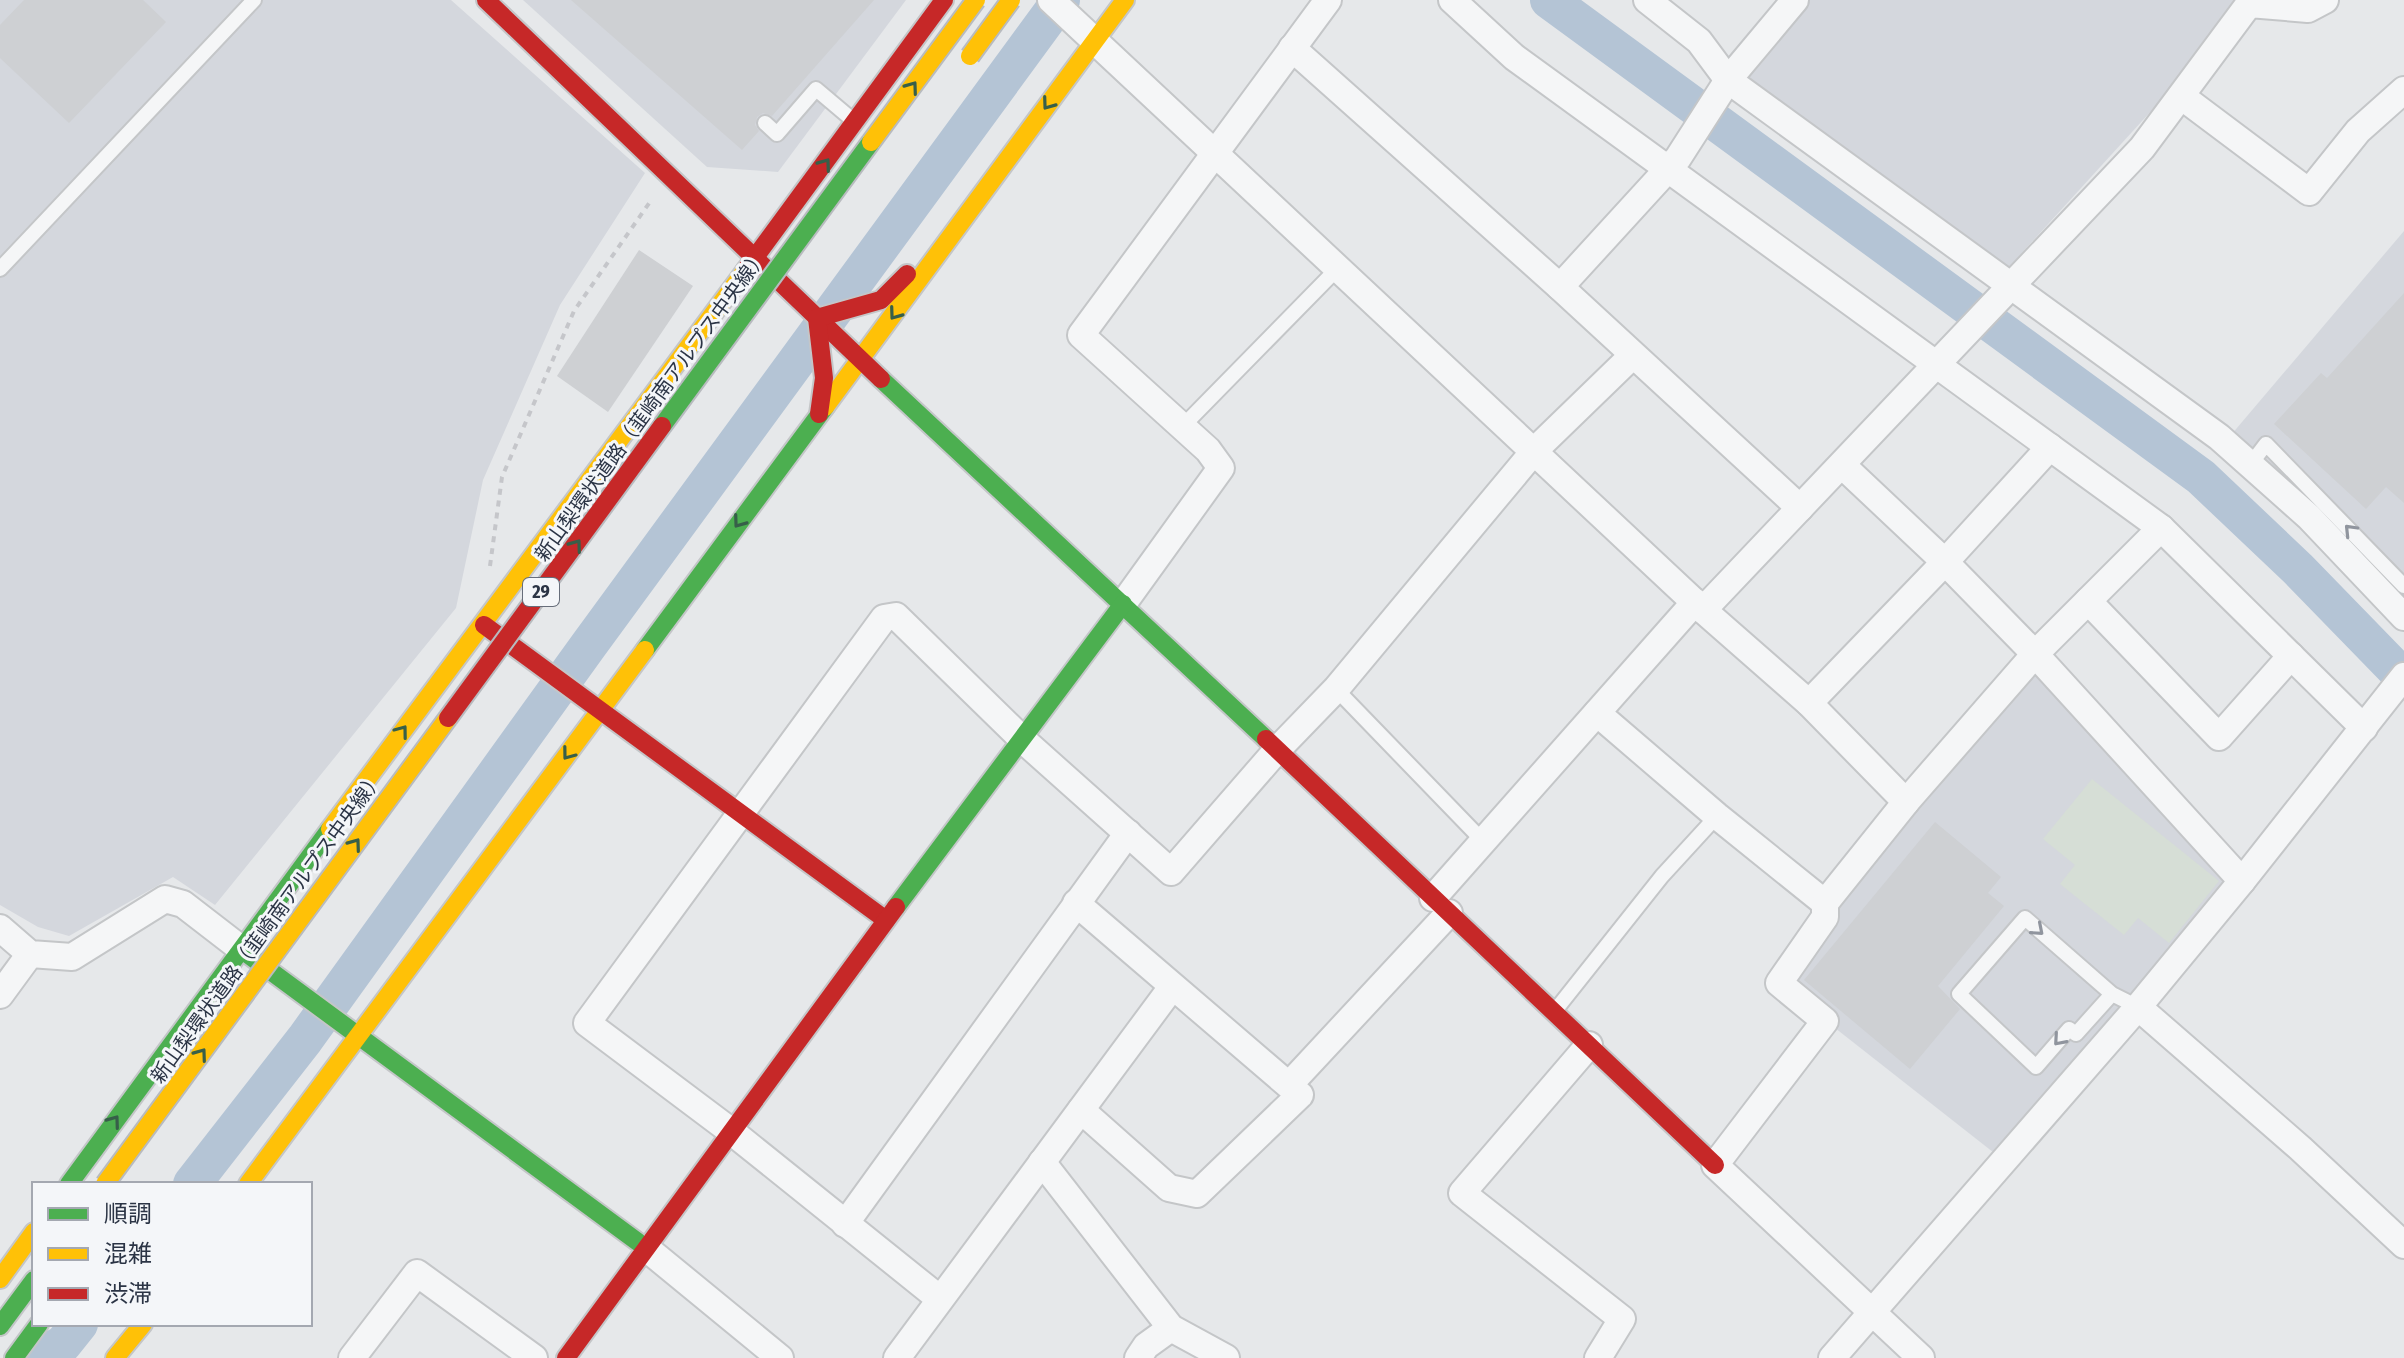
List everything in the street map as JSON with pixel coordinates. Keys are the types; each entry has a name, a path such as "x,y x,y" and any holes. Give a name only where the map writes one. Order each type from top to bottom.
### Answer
{"main road":[{"path":"486,0 756,259 803,309 1123,604 1715,1165"},
{"path":"70,1182 240,948 756,259 944,0"},
{"name":"新山梨環状道路（韮崎南アルプス中央線）","path":"106,1182 976,0"},
{"path":"955,77 1011,0"},
{"path":"249,1182 1125,0"},
{"path":"797,203 793,258 803,309 823,353 826,374 824,397 818,415"},
{"path":"679,359 731,318 803,309 856,309 881,300 893,291 954,219 974,204"},
{"path":"803,309 805,281"},
{"path":"566,1358 886,920 1123,604"},
{"path":"482,624 886,920"},
{"path":"514,678 543,639"},
{"path":"240,948 646,1248"},
{"path":"278,998 297,973"},
{"path":"0,1279 32,1235"},
{"path":"0,1326 32,1283"},
{"path":"14,1358 38,1326"},
{"path":"115,1358 141,1326"}],"street":[{"path":"1123,604 1221,468 1208,450 1081,335 1328,0"},
{"path":"1452,0 1514,57 1667,171 2161,528 2364,728"},
{"path":"1647,0 1699,41 1723,89 2012,285 2219,437 2309,517 2404,617"},
{"path":"1560,287 1667,171 1723,89 1795,0"},
{"path":"1289,1085 1441,906 1483,841 1597,713 1699,606 1842,465 2142,148 2249,4 2308,9 2325,0"},
{"path":"1058,7 1699,606 1809,703 1906,802"},
{"path":"1292,48 1560,287 1800,508"},
{"path":"2181,96 2309,192 2358,131 2404,90"},
{"path":"940,1299 732,1132 587,1023 884,618 896,616 1023,740 1171,872 1277,750 1336,689 1535,450 1632,356"},
{"path":"1809,703 2050,447"},
{"path":"1842,465 1945,562 2035,654 2242,881"},
{"path":"1921,1358 1715,1165 1825,1021 1779,983 1825,917 1825,903 1906,802 2035,654 2161,528"},
{"path":"2088,601 2219,737 2291,656"},
{"path":"1832,1358 2138,1007 2404,676"},
{"path":"1597,713 1825,903"},
{"path":"845,1224 1128,833"},
{"path":"0,928 30,954 72,957 165,899 183,904 240,948"},
{"path":"1076,903 1300,1095 1197,1194 1169,1188 1081,1110"},
{"path":"0,995 30,954"},
{"path":"897,1358 1172,987"},
{"path":"2138,1007 2300,1148 2404,1245"},
{"path":"1589,1045 1462,1193 1622,1319 1598,1358"},
{"path":"1042,1162 1171,1328 1226,1358"},
{"path":"646,1248 780,1358"},
{"path":"352,1358 417,1273 534,1358"},
{"path":"1138,1358 1146,1346 1171,1328"}],"lane":[{"path":"0,269 254,0"},
{"path":"765,123 777,134 816,89 855,123"},
{"path":"1182,427 1338,268"},
{"path":"2250,465 2266,444 2404,586"},
{"path":"1336,689 1483,841"},
{"path":"1554,1013 1662,876 1717,816"},
{"path":"2112,994 2076,1034 2069,1029 2036,1067 1959,994 2025,918 2112,994 2138,1007"}],"path":[{"path":"488,580 502,477 574,311 669,176"}],"shaded area":[{"path":"0,0 451,0 645,173 560,305 483,480 456,608 215,905 173,877 69,936 38,927 0,905"},
{"path":"523,0 906,0 778,172 707,167"},
{"path":"1806,0 2238,0 2194,64 2009,267 1743,84"},
{"path":"2404,231 2404,617 2231,435"},
{"path":"2035,654 2242,881 1998,1156 1779,984 1825,917"},
{"path":"2092,779 2219,881 2169,943 2138,918 2124,935 2060,884 2075,865 2043,839"}],"building":[{"path":"24,0 143,0 166,22 69,123 0,58 0,25"},
{"path":"571,0 874,0 772,116 763,113 757,117 755,125 759,131 742,150"},
{"path":"639,250 693,286 608,412 557,376"},
{"path":"2404,293 2404,503 2386,487 2366,509 2274,424 2321,373 2327,378"},
{"path":"1935,822 2001,877 1988,893 2004,906 1938,986 1960,1009 1910,1069 1804,980"}],"waterway":[{"path":"194,1182 305,1039 1061,0"},
{"path":"1549,0 2201,477 2298,569 2404,678"},
{"path":"37,1358 63,1344 77,1326"}],"traffic: fast":[{"path":"662,426 871,142"},
{"path":"881,379 1266,739"},
{"path":"645,650 825,407"},
{"path":"896,907 1123,604"},
{"path":"70,1182 330,829"},
{"path":"242,950 646,1248"},
{"path":"0,1326 32,1283"},
{"path":"14,1358 38,1326"}],"traffic: slow":[{"path":"871,142 976,0"},
{"path":"970,56 1011,0"},
{"path":"825,407 1125,0"},
{"path":"330,829 745,271"},
{"path":"249,1182 645,650"},
{"path":"106,1182 448,718"},
{"path":"0,1279 32,1235"},
{"path":"115,1358 141,1326"}],"traffic: jam":[{"path":"486,0 881,379"},
{"path":"745,271 944,0"},
{"path":"819,414 824,378 817,318 881,300 907,274"},
{"path":"448,718 662,426"},
{"path":"484,625 886,920"},
{"path":"1266,739 1715,1165"},
{"path":"566,1358 896,907"}]}
